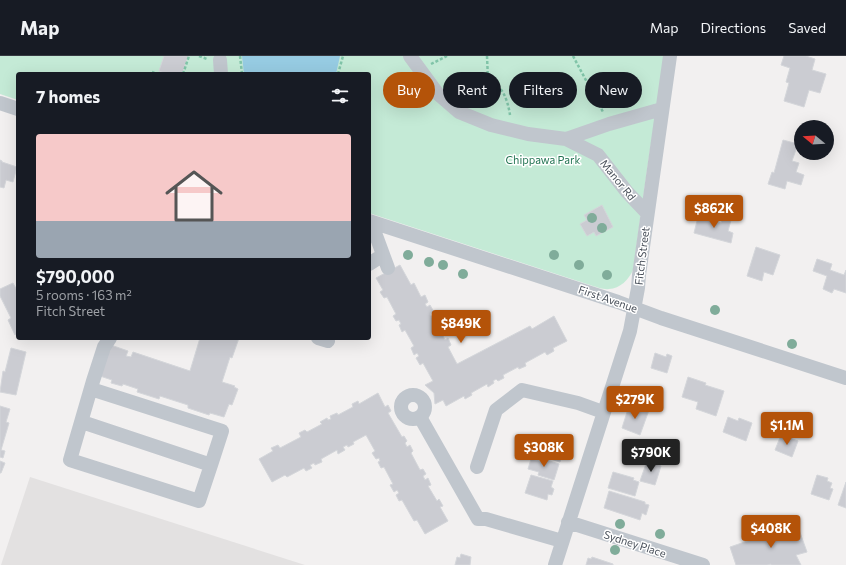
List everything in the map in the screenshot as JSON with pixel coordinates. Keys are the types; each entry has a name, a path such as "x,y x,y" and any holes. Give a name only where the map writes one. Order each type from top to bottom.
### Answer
{"street":[{"path":"410,56 437,93 443,98"},
{"name":"Fitch Street","path":"555,565 630,331 638,288 647,213 670,56"},
{"path":"0,104 16,108"},
{"path":"454,108 459,112 491,125 528,134 566,139 609,124 662,109"},
{"name":"Manor Rd","path":"566,139 598,155 627,192 647,213"},
{"name":"First Avenue","path":"371,222 846,378"},
{"path":"371,224 386,262 371,264"},
{"path":"91,389 222,431 199,501 70,460 82,422 91,389 104,347 109,340"},
{"path":"477,467 496,410 522,390 578,403 603,412"},
{"path":"420,417 478,519 486,519 562,541"},
{"path":"82,422 211,464"},
{"name":"Sydney Place","path":"568,522 703,565"}],"path":[{"path":"184,72 190,56"},
{"path":"199,56 216,64"},
{"path":"240,56 242,72"},
{"path":"339,72 343,56"},
{"path":"487,56 488,72"},
{"path":"573,56 609,124"},
{"path":"501,90 508,101 512,130"}],"shaded area":[{"path":"30,477 305,565 1,565"}],"green space":[{"name":"Chippawa Park","path":"0,56 665,56 633,270 627,280 613,289 603,289 593,286 371,214 371,72 16,72 16,99 0,94"}],"water":[{"path":"242,56 340,56 336,72 244,72"}],"building":[{"path":"164,56 188,56 183,72 159,71"},
{"path":"784,56 806,56 815,59 812,70 826,74 820,93 809,90 804,107 784,101 789,83 786,82 790,68 781,65"},
{"path":"783,140 794,143 794,155 792,161 799,163 796,172 804,175 801,185 787,181 785,189 768,184 772,172 774,173"},
{"path":"0,160 16,167 16,171 13,182 6,180 4,188 0,187"},
{"path":"602,205 613,227 596,236 594,232 587,236 580,224 587,220 584,215"},
{"path":"698,217 721,223 723,217 731,220 728,231 733,233 731,243 694,233"},
{"path":"756,247 780,255 773,275 764,272 762,281 747,276"},
{"path":"817,259 832,264 830,270 844,275 846,270 846,293 834,289 832,293 823,289 827,276 813,271"},
{"path":"400,265 411,285 414,283 421,297 425,295 428,302 425,304 427,307 430,305 434,312 430,314 439,330 442,329 446,335 443,336 445,340 448,338 451,345 448,347 457,364 530,326 532,329 554,316 567,341 553,348 554,351 547,355 545,352 525,363 526,366 519,369 518,367 503,375 504,378 498,381 496,379 493,381 494,383 488,387 487,384 471,393 472,395 465,399 464,396 446,406 443,400 435,404 434,393 425,385 433,381 423,363 420,365 416,358 419,356 417,353 414,355 411,348 414,346 405,330 402,332 399,325 401,324 399,320 396,321 393,316 396,314 387,297 384,298 380,292 383,290 376,278"},
{"path":"13,283 16,288 15,335 8,320 11,318 0,296 0,289"},
{"path":"199,340 238,340 232,358 230,357 222,382 235,386 234,387 238,389 232,405 229,404 224,417 210,413 209,415 188,408 188,405 160,396 159,399 137,392 138,389 123,384 122,386 111,383 112,380 97,375 108,344 128,351 126,356 131,357 133,352 190,371"},
{"path":"11,348 26,352 16,395 0,392 3,371 5,372"},
{"path":"655,353 666,357 667,354 672,356 667,373 651,368"},
{"path":"688,377 706,383 705,385 724,391 716,416 696,409 698,402 682,397"},
{"path":"378,393 385,407 388,405 391,411 388,413 402,437 404,436 407,441 405,443 407,447 410,445 413,451 411,453 420,470 423,469 426,474 423,476 425,480 428,478 431,485 428,486 437,501 439,499 443,506 440,507 448,521 425,534 417,520 414,521 402,500 399,501 396,495 399,493 397,490 394,492 390,485 393,484 384,467 381,468 378,462 380,461 379,458 376,459 372,453 375,451 366,435 353,442 354,444 348,447 347,445 343,447 345,450 338,454 337,450 321,459 322,462 315,465 314,463 310,465 312,468 306,471 304,468 287,477 285,475 272,482 259,459 273,451 271,448 278,445 280,448 301,437 299,433 305,430 307,432 322,424 320,422 327,418 328,420 331,419 330,416 337,413 338,415 353,407 352,404 358,401 359,404"},
{"path":"0,406 10,409 6,422 9,423 1,450 5,451 3,458 0,457"},
{"path":"640,407 649,410 640,435 622,428 628,409 638,412"},
{"path":"728,417 738,421 739,418 752,423 746,441 723,432"},
{"path":"781,435 798,441 792,457 775,450"},
{"path":"542,442 564,449 560,462 545,457 546,454 535,450 537,443 541,445"},
{"path":"531,459 543,462 543,459 559,464 554,480 538,475 539,472 528,469"},
{"path":"0,461 5,463 1,473 0,473"},
{"path":"647,461 661,466 655,485 640,481"},
{"path":"613,472 634,478 633,480 639,482 635,496 608,488"},
{"path":"531,475 553,481 551,487 554,489 552,495 548,494 547,500 525,493"},
{"path":"817,475 828,478 827,481 832,483 830,488 833,489 829,500 811,494"},
{"path":"846,482 846,508 838,505"},
{"path":"609,491 645,502 645,504 649,505 646,515 642,513 640,520 604,508"},
{"path":"797,524 807,552 796,555 801,565 736,565 730,547"},
{"path":"461,554 471,557 470,565 455,565 457,557 460,558"},
{"path":"592,557 613,565 586,565 588,558 591,559"}]}
